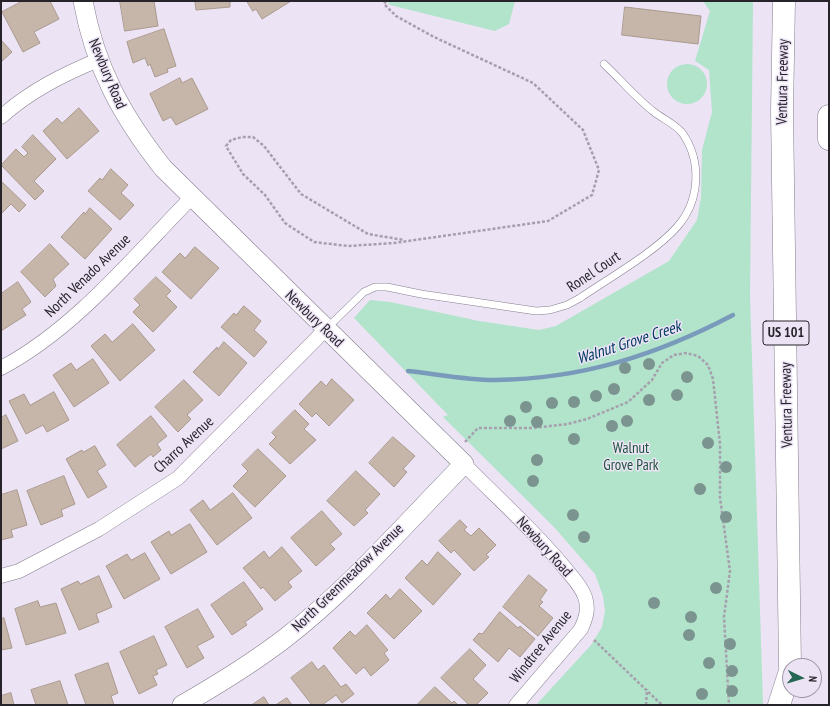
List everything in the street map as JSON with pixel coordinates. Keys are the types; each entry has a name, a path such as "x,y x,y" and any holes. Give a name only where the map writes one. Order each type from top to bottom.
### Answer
{"highway":[{"name":"Ventura Freeway","path":"784,1 782,111 790,658"},
{"path":"829,116 829,139"}],"street":[{"name":"Newbury Road","path":"83,1 87,24 98,60 115,98 137,135 163,168 191,198 325,330 547,546 578,584 585,596 587,609"},
{"path":"1,117 20,100 40,87 98,60"},
{"name":"North Venado Avenue","path":"1,368 18,359 36,346 84,308 191,198"},
{"name":"Charro Avenue","path":"1,576 19,571 99,529 178,478 325,330"},
{"name":"North Greenmeadow Avenue","path":"182,705 232,676 284,639 337,593 464,464"},
{"name":"Windtree Avenue","path":"516,705 581,629 586,620 587,609"}],"lane":[{"name":"Ronel Court","path":"325,330 364,292 375,287 387,287 520,310 550,310 567,305 580,298 664,239 684,218 693,197 696,180 696,164 692,148 682,132 654,112 604,64"}],"path":[{"path":"386,1 384,4 396,16 434,38 533,83 583,130 599,170 592,195 548,222 394,242 348,246 314,242 285,222 265,195 243,174 226,146 231,140 242,137 253,137 264,146 301,194 368,234 404,240"},
{"path":"465,442 478,428 533,428 568,424 587,419 628,402 653,380 662,363 674,355 686,353 698,356 708,365 713,380 720,444 720,498 730,571 724,617 729,705"},
{"path":"594,640 647,689 662,705"},
{"path":"646,705 647,689"}],"green space":[{"path":"387,1 515,1 509,24 495,31 390,5"},
{"name":"Walnut Grove Park","path":"703,1 753,1 750,296 763,705 536,705 591,645 602,627 605,611 603,596 595,574 553,526 443,417 448,415 354,318 370,300 390,302 479,321 539,330 556,326 669,261 697,220 701,197 702,150 712,112 709,70 695,61 710,11"},
{"path":"687,64 695,66 701,70 705,76 707,84 705,92 701,98 695,102 687,104 679,102 673,98 669,92 667,84 669,76 673,70 679,66"}],"building":[{"path":"23,1 50,1 59,19 34,32 40,43 23,52 2,12"},
{"path":"120,1 154,1 158,26 125,31"},
{"path":"190,1 230,1 230,7 196,10 195,2"},
{"path":"247,1 291,1 262,19 256,9 253,11"},
{"path":"625,7 701,16 698,44 622,35"},
{"path":"164,29 176,66 167,69 168,72 155,77 150,64 148,66 145,58 133,63 127,42"},
{"path":"1,40 12,52 1,62"},
{"path":"180,78 182,83 192,78 208,109 176,125 171,117 163,121 150,94"},
{"path":"79,108 99,131 67,159 43,131 57,118 62,123"},
{"path":"33,135 56,159 34,181 44,191 35,200 1,165 16,149 24,157 28,153 22,147"},
{"path":"111,169 128,185 121,193 134,205 120,220 88,191 100,178 102,180"},
{"path":"1,181 26,205 19,212 11,204 1,214"},
{"path":"90,208 112,229 85,259 61,237 84,212 85,214"},
{"path":"50,244 69,264 53,279 56,286 45,297 21,272"},
{"path":"195,247 219,268 191,299 162,272 180,253 185,258"},
{"path":"156,277 171,291 166,296 177,307 153,332 133,312 140,305 134,299"},
{"path":"18,282 31,302 22,309 26,315 1,331 1,294"},
{"path":"244,306 261,321 254,330 267,342 254,357 221,327 234,313 236,315"},
{"path":"133,324 155,350 120,381 91,346 105,334 112,342"},
{"path":"224,342 247,363 219,396 193,372 217,347 218,349"},
{"path":"93,359 109,383 74,407 53,375 71,363 76,370"},
{"path":"332,379 354,400 329,426 316,413 312,417 299,404 321,381 326,386"},
{"path":"184,380 203,400 187,415 191,419 178,432 155,407"},
{"path":"54,392 69,420 47,432 43,425 26,434 9,401 24,394 30,405"},
{"path":"295,410 309,424 304,429 316,440 290,464 269,444 276,437 272,433"},
{"path":"6,415 18,441 1,449 1,418"},
{"path":"151,416 167,436 157,444 161,450 153,457 151,454 135,467 117,445"},
{"path":"393,437 415,456 403,469 407,472 394,487 369,463"},
{"path":"95,446 106,465 97,471 107,487 88,498 66,459 82,450 83,452"},
{"path":"258,449 286,476 255,507 233,486 248,471 242,465"},
{"path":"356,471 380,494 365,510 368,513 354,526 327,501"},
{"path":"64,476 75,504 61,510 63,516 41,525 27,491"},
{"path":"17,490 27,525 11,530 13,537 1,540 1,495"},
{"path":"233,493 252,518 217,545 190,510 203,500 210,510"},
{"path":"322,511 342,534 330,544 335,549 316,566 291,538"},
{"path":"460,520 467,527 464,530 471,536 479,528 496,545 486,555 489,557 474,571 454,550 451,553 439,541"},
{"path":"190,524 207,552 171,574 151,542 169,531 171,535"},
{"path":"282,547 302,571 288,582 292,587 275,601 263,587 261,589 243,568 264,551 269,558"},
{"path":"438,552 461,574 433,605 405,578 422,560 427,565"},
{"path":"145,553 160,579 124,599 106,566 127,554 131,560"},
{"path":"529,575 547,590 540,600 543,602 539,606 553,618 538,636 503,607"},
{"path":"99,576 112,607 96,614 99,622 79,630 61,589 78,581 80,584"},
{"path":"244,582 263,609 245,622 247,625 232,635 211,605"},
{"path":"400,589 422,611 394,639 367,613 386,594 390,599"},
{"path":"38,601 40,607 56,603 66,633 26,645 15,609"},
{"path":"198,609 214,637 197,646 204,658 187,668 165,627"},
{"path":"500,612 518,628 520,626 535,639 520,657 509,648 498,662 473,640 479,633 482,634"},
{"path":"4,618 12,648 1,650 1,619"},
{"path":"367,625 388,650 384,653 389,660 371,676 364,667 356,674 333,648 350,631 355,636"},
{"path":"154,636 167,665 156,670 158,674 153,676 157,685 139,694 120,652"},
{"path":"470,649 486,665 473,679 488,693 476,705 469,705 441,678"},
{"path":"312,662 318,670 324,665 341,687 346,684 354,694 342,703 336,695 322,705 312,705 291,678"},
{"path":"108,663 118,693 111,696 114,705 86,705 75,675"},
{"path":"60,681 68,705 36,705 31,690"},
{"path":"435,687 452,703 454,701 458,705 417,705"},
{"path":"11,693 14,705 1,705 1,696"},
{"path":"264,697 269,705 252,705"},
{"path":"287,698 292,705 276,705"}],"waterway":[{"name":"Walnut Grove Creek","path":"408,371 462,378 495,380 527,379 588,370 647,353 676,342 733,315"}]}
